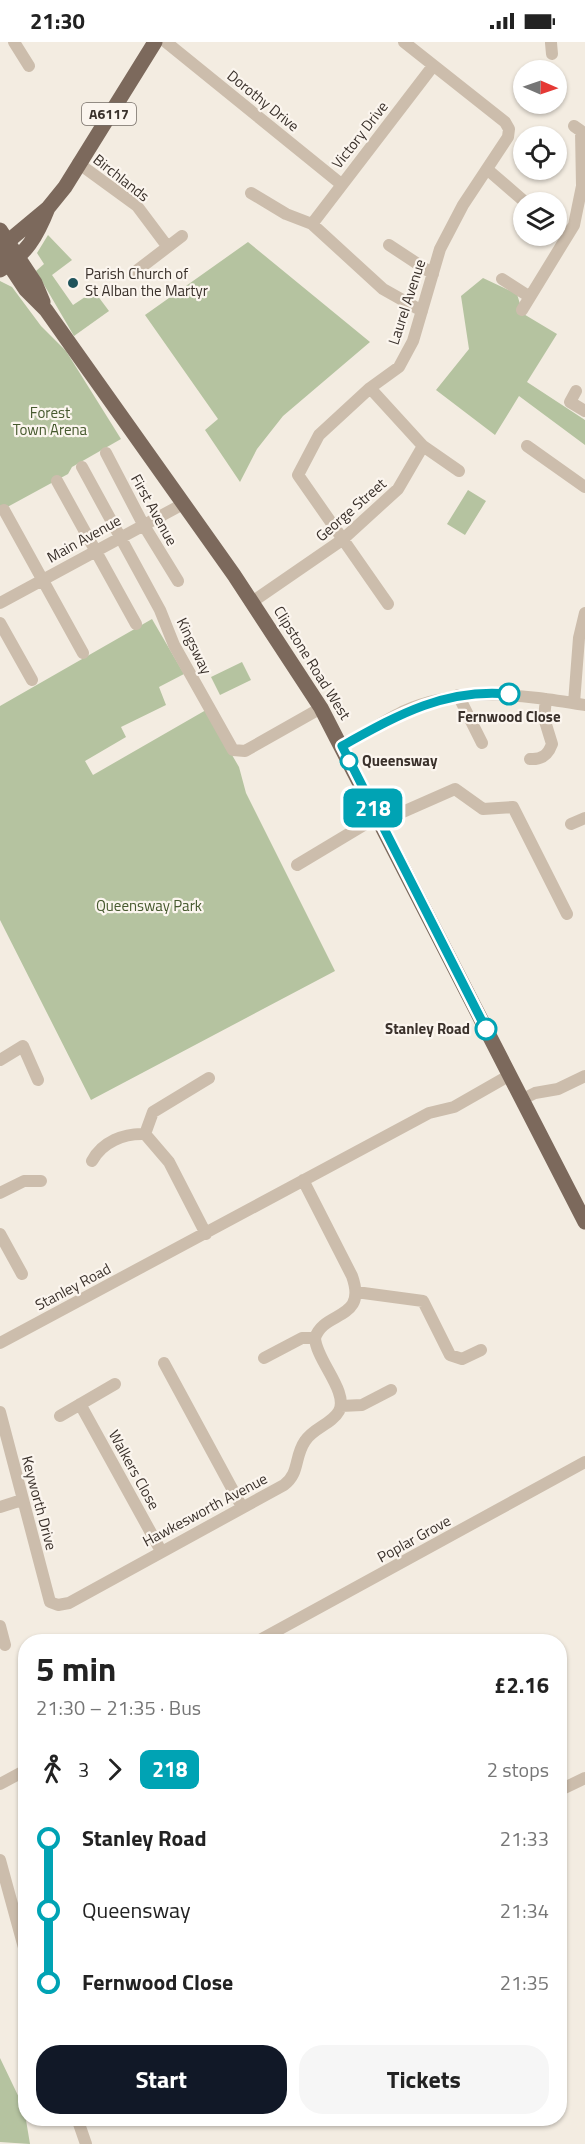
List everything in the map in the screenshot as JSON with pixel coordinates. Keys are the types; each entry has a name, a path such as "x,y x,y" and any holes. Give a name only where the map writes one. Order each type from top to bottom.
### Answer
{"main road":[{"name":"A6117","path":"4,253 48,208 155,42"},
{"name":"Clipstone Road West","path":"4,253 26,290 46,310 252,602 321,708 585,1222"}],"street":[{"path":"14,42 29,66"},
{"name":"Dorothy Drive","path":"166,42 341,184"},
{"name":"Laurel Avenue","path":"388,604 298,475 319,435 370,388 399,367 413,341 440,249 463,205 488,170 508,136 509,129 505,122 404,42"},
{"name":"Victory Drive","path":"312,224 433,66"},
{"path":"567,239 574,225 582,186 581,131 574,126"},
{"name":"Birchlands","path":"78,163 137,206 167,246"},
{"path":"488,170 513,192"},
{"path":"251,193 286,214 312,224 383,289 422,311"},
{"path":"135,272 182,236"},
{"path":"389,245 433,274"},
{"path":"522,310 563,246"},
{"path":"502,279 530,297"},
{"path":"370,388 423,446 459,471"},
{"path":"576,391 570,402 585,411"},
{"name":"George Street","path":"252,602 342,540 398,489 423,446"},
{"path":"527,446 536,459 585,487"},
{"name":"First Avenue","path":"106,453 143,524 178,581"},
{"name":"Kingsway","path":"81,467 160,610 174,645 233,750 245,751 321,708"},
{"path":"57,482 136,624"},
{"name":"Main Avenue","path":"0,603 118,537 183,504"},
{"path":"4,510 83,653"},
{"path":"342,746 404,712 458,695 497,693 580,704 579,638 585,613"},
{"path":"0,623 32,681"},
{"path":"458,695 482,743"},
{"path":"530,759 538,760 546,756 552,744 544,718 546,699"},
{"path":"297,865 378,819 455,789 483,809 513,807 567,914"},
{"path":"571,824 585,818"},
{"path":"0,1060 22,1046 38,1080"},
{"name":"Stanley Road","path":"0,1343 429,1113 454,1107 510,1075"},
{"path":"523,1099 535,1093 558,1089 585,1076"},
{"path":"145,1134 153,1112 209,1078"},
{"path":"92,1161 97,1152 113,1141 134,1134 145,1134 170,1162 206,1234"},
{"path":"303,1180 352,1276 356,1292 350,1310 321,1328 315,1338 318,1351 339,1393 341,1406 362,1405 391,1390"},
{"path":"0,1193 24,1181 41,1181"},
{"path":"0,1234 22,1274"},
{"path":"356,1292 418,1298 427,1305 450,1355 462,1359 482,1350"},
{"path":"264,1358 302,1338 315,1338"},
{"path":"164,1363 242,1507"},
{"path":"60,1416 115,1384"},
{"name":"Walkers Close","path":"80,1404 161,1551"},
{"name":"Hawkesworth Avenue","path":"50,1602 58,1605 69,1603 292,1479 304,1442 320,1426 334,1418 341,1406"},
{"name":"Keyworth Drive","path":"0,1412 50,1602"},
{"name":"Poplar Grove","path":"271,1634 585,1462"},
{"path":"0,1507 22,1500"},
{"path":"0,1626 5,1645"},
{"path":"0,1784 18,1774"},
{"path":"567,1787 585,1778"},
{"path":"0,1860 18,1926"},
{"path":"80,2126 86,2144"}],"green space":[{"path":"48,235 72,260 52,275 73,305 94,291 109,311 74,336 36,271 44,264 37,253"},
{"path":"248,242 370,342 283,416 257,449 240,482 205,430 218,419 145,315"},
{"path":"483,278 517,294 520,304 517,310 557,334 527,382 585,420 585,445 519,396 495,435 436,390 469,349 461,296"},
{"name":"Forest Town Arena","path":"0,281 12,287 41,326 66,351 121,439 72,467 68,474 0,511"},
{"path":"468,490 486,501 465,535 447,524"},
{"name":"Queensway Park","path":"152,619 184,674 159,687 166,705 121,727 126,737 85,761 93,775 206,710 239,767 246,793 335,971 91,1100 0,920 0,706"},
{"path":"242,662 251,680 220,695 211,677"},
{"path":"0,2058 18,2096 18,2126 27,2126 30,2144 0,2142"}],"bus line":[{"name":"218","path":"486,1029 342,746 404,712 458,695 509,694"}],"place":[{"name":"Parish Church of St Alban the Martyr","path":"73,283"},
{"name":"Fernwood Close","path":"509,694"},
{"name":"Queensway","path":"349,761"},
{"name":"Stanley Road","path":"486,1029"}]}
